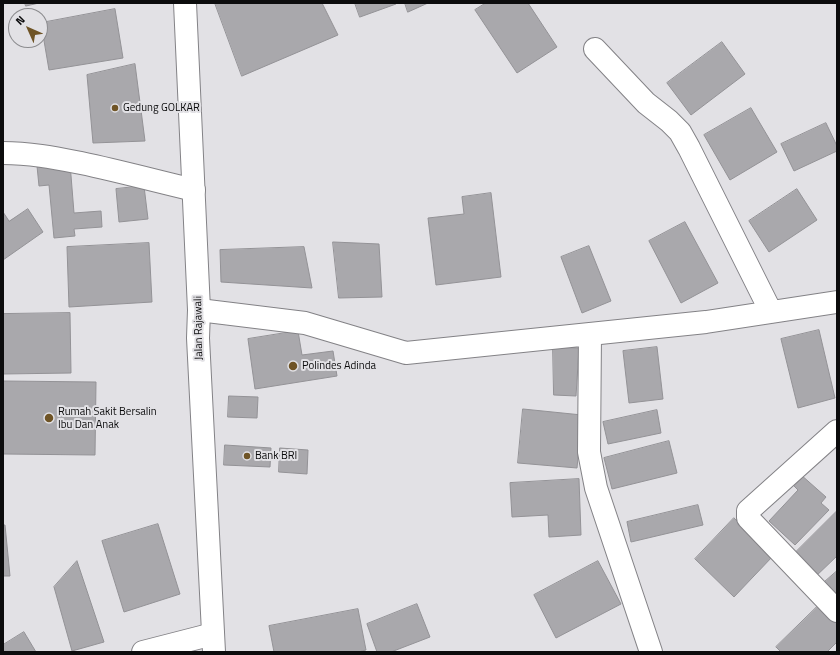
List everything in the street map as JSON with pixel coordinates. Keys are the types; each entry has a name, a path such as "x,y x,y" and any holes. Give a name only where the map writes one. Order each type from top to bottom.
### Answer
{"street":[{"name":"Jalan Rajawali","path":"185,3 199,310 198,338 213,643"},
{"path":"595,49 646,103 669,121 680,132 771,312"},
{"path":"3,154 22,153 58,158 194,190"},
{"path":"199,310 305,323 406,353 706,322 837,302"},
{"path":"590,334 589,452 596,488 651,652"},
{"path":"837,431 748,511 747,514 748,518 837,611"},
{"path":"143,652 213,643"}],"building":[{"path":"25,3 39,3 26,6"},
{"path":"215,3 322,3 338,35 242,76"},
{"path":"355,3 395,3 396,4 360,17"},
{"path":"405,3 428,3 408,12"},
{"path":"486,3 528,3 557,47 517,73 475,10"},
{"path":"115,9 123,58 49,70 45,48 48,48 48,22"},
{"path":"722,42 745,74 691,115 667,83"},
{"name":"Gedung GOLKAR","path":"135,64 145,141 93,143 87,75"},
{"path":"751,108 777,152 730,180 704,135"},
{"path":"826,123 837,146 837,151 794,171 781,144"},
{"path":"70,163 74,213 101,211 102,227 74,229 75,236 54,238 49,185 39,186 37,166"},
{"path":"144,186 148,219 119,222 116,189"},
{"path":"797,189 817,220 769,252 749,221"},
{"path":"491,193 501,277 436,285 428,218 464,214 462,197"},
{"path":"28,209 43,232 3,260 3,212 9,221"},
{"path":"685,222 718,283 681,303 649,241"},
{"path":"333,242 379,244 382,297 339,298"},
{"path":"149,243 152,302 69,307 67,247"},
{"path":"589,246 611,301 582,313 561,257"},
{"path":"304,247 312,288 221,282 220,250"},
{"name":"Rumah Sakit Bersalin Ibu Dan Anak","path":"70,313 71,373 3,374 3,314"},
{"path":"819,330 835,398 798,408 781,339"},
{"name":"Polindes Adinda","path":"298,331 302,355 333,351 337,376 255,389 248,339"},
{"path":"553,347 579,348 576,396 554,395"},
{"path":"657,347 663,399 629,403 623,351"},
{"name":"Rumah Sakit Bersalin Ibu Dan Anak","path":"3,381 96,382 95,455 3,454"},
{"path":"229,396 258,397 257,418 228,417"},
{"path":"523,409 582,415 577,468 518,463"},
{"path":"657,410 661,433 608,444 603,422"},
{"path":"669,441 677,473 612,489 604,458"},
{"name":"Bank BRI","path":"225,445 271,448 270,467 224,465"},
{"path":"280,448 308,450 307,474 279,472"},
{"path":"800,474 826,497 821,503 829,510 795,545 769,521 798,490 791,483"},
{"path":"579,479 581,535 549,537 548,515 512,517 510,483"},
{"path":"698,505 703,525 631,542 627,522"},
{"path":"837,511 837,556 813,579 791,557"},
{"path":"734,518 773,556 734,597 695,559"},
{"path":"158,524 180,594 124,612 102,541"},
{"path":"3,525 5,525 10,576 3,576"},
{"path":"77,561 104,642 72,651 54,587"},
{"path":"598,561 621,604 556,638 534,595"},
{"path":"837,571 837,604 820,586"},
{"path":"417,604 430,637 391,652 377,652 367,624"},
{"path":"820,604 837,622 837,642 827,652 781,652 776,647"},
{"path":"358,609 366,650 358,652 274,652 269,626"},
{"path":"24,632 36,652 3,652 3,645"}],"place":[{"name":"Gedung GOLKAR","path":"115,108"},
{"name":"Polindes Adinda","path":"293,366"},
{"name":"Rumah Sakit Bersalin Ibu Dan Anak","path":"49,418"},
{"name":"Bank BRI","path":"247,456"}]}
